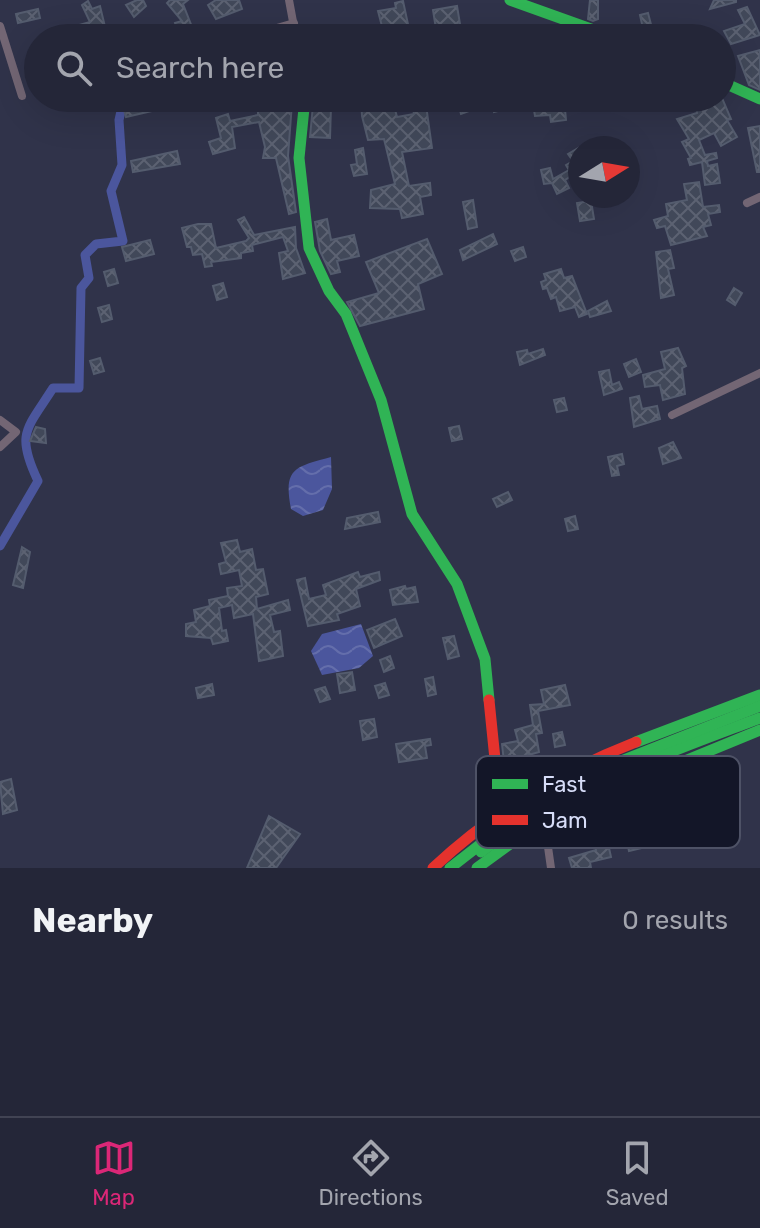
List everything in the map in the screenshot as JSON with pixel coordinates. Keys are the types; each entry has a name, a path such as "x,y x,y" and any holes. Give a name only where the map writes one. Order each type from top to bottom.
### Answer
{"main road":[{"path":"510,0 524,2 580,24"},
{"path":"736,88 760,99"},
{"path":"304,112 299,158 309,248 329,291 346,314 381,400 412,514 457,584 485,659 495,756"},
{"path":"605,756 760,695"},
{"path":"635,756 760,706"},
{"path":"663,756 760,718"},
{"path":"697,756 760,730"},
{"path":"433,868 476,828"},
{"path":"450,868 476,846"},
{"path":"464,868 489,848"},
{"path":"477,868 502,848"}],"street":[{"path":"289,0 294,23 291,24"},
{"path":"0,26 22,96"},
{"path":"747,203 760,197"},
{"path":"672,415 760,373"},
{"path":"0,420 16,432 0,447"},
{"path":"548,848 551,868"}],"water":[{"path":"331,457 332,489 323,510 303,516 291,509 289,485 294,471"},
{"path":"361,624 373,656 359,668 322,675 311,651 322,634"}],"building":[{"path":"143,0 146,6 134,17 126,5"},
{"path":"170,0 188,0 183,4 191,24 175,24 182,21 167,3"},
{"path":"216,0 239,0 242,9 216,19 208,5"},
{"path":"590,0 598,0 598,19 593,21 588,19"},
{"path":"714,0 736,0 736,2 710,9"},
{"path":"88,1 92,9 100,6 104,24 83,24 90,22 82,5"},
{"path":"403,1 408,24 381,24 378,11 396,8 395,3"},
{"path":"457,6 460,24 435,24 433,10"},
{"path":"747,7 760,35 736,42 736,27 745,24 738,10"},
{"path":"38,9 40,18 18,23 16,14"},
{"path":"648,13 651,24 642,24 640,15"},
{"path":"760,50 760,90 749,85 738,56"},
{"path":"125,112 148,112 126,117"},
{"path":"258,112 291,112 288,156 296,212 289,214 276,158 263,158 265,147 259,122 232,127 235,148 213,154 209,142 221,138 216,118 228,114 230,121 258,115"},
{"path":"312,112 331,112 330,138 310,137"},
{"path":"362,112 396,112 397,117 427,112 432,148 402,152 409,186 430,183 431,195 420,197 423,214 402,218 400,209 370,208 371,190 395,184 384,139 368,140"},
{"path":"534,112 565,112 566,120 551,122 550,115 535,116"},
{"path":"728,112 731,119 727,120 737,137 721,146 714,133 699,140 705,155 716,153 717,158 707,161 708,166 717,164 720,183 705,185 702,162 690,165 688,159 691,158 682,142 689,139 677,119 697,113"},
{"path":"760,126 760,172 757,172 748,128"},
{"path":"363,148 367,174 354,176 351,165 357,164 355,150"},
{"path":"177,151 180,164 133,172 131,161"},
{"path":"550,168 553,179 568,171 565,180 568,188 557,194 552,183 544,184 541,170"},
{"path":"699,182 703,207 719,205 720,212 708,214 711,225 703,227 707,236 671,245 665,226 657,228 654,220 668,216 666,204 687,200 684,184"},
{"path":"473,200 477,227 468,229 463,202"},
{"path":"578,208 592,208 594,219 580,221"},
{"path":"244,217 254,235 295,227 296,248 305,273 283,279 279,253 288,251 283,237 252,245 253,251 241,253 241,258 211,262 212,266 205,267 202,254 193,255 191,247 187,247 182,228 198,224 211,224 216,248 246,241 249,238 238,220"},
{"path":"327,219 331,240 354,235 359,256 337,261 340,272 331,274 320,251 315,222"},
{"path":"493,234 497,244 463,260 460,250"},
{"path":"427,239 442,274 418,284 424,309 360,326 347,302 379,293 366,262"},
{"path":"150,240 154,254 126,261 122,247"},
{"path":"523,247 526,257 515,261 511,251"},
{"path":"670,250 674,268 668,269 674,295 661,298 656,252"},
{"path":"114,269 118,283 108,286 104,272"},
{"path":"561,269 564,278 572,276 587,314 579,317 575,307 560,311 556,297 551,299 547,288 543,289 541,282 546,280 544,274"},
{"path":"223,283 227,297 217,300 213,286"},
{"path":"734,288 742,293 735,305 727,300"},
{"path":"607,301 611,311 590,317 588,311"},
{"path":"109,305 112,319 102,322 98,308"},
{"path":"678,348 686,366 682,368 685,394 663,400 660,385 645,387 643,375 665,369 661,352"},
{"path":"543,349 545,355 520,365 517,352 527,350 528,354"},
{"path":"100,358 104,371 94,374 90,361"},
{"path":"636,359 641,372 629,377 624,364"},
{"path":"609,370 612,385 619,382 622,389 604,395 599,372"},
{"path":"639,396 642,409 657,406 660,419 634,427 630,398"},
{"path":"564,398 567,410 557,412 554,400"},
{"path":"459,426 462,439 452,441 449,428"},
{"path":"36,427 45,429 46,443 30,441"},
{"path":"673,442 681,458 663,464 659,448"},
{"path":"622,454 624,464 617,466 619,475 612,476 608,457"},
{"path":"508,492 512,500 497,507 493,499"},
{"path":"378,512 380,522 345,529 347,518"},
{"path":"575,516 578,529 568,531 565,519"},
{"path":"237,540 240,552 252,549 256,570 263,569 268,594 256,597 257,609 288,600 290,610 270,615 274,632 280,631 283,656 259,661 253,614 234,618 232,605 219,608 222,631 226,630 228,641 213,644 211,638 186,636 186,624 196,622 194,610 210,606 209,600 228,596 227,588 242,586 239,570 221,574 219,564 226,562 221,543"},
{"path":"22,547 30,552 23,588 13,585"},
{"path":"358,572 360,577 379,572 380,580 356,589 360,606 337,614 339,620 308,626 297,580 305,578 309,599 326,595 323,585"},
{"path":"405,586 406,589 415,587 418,602 393,605 390,590"},
{"path":"395,619 402,636 374,648 367,630"},
{"path":"454,636 459,656 448,659 443,638"},
{"path":"390,656 394,668 384,672 380,660"},
{"path":"352,672 355,690 340,693 337,674"},
{"path":"433,677 436,694 428,696 425,679"},
{"path":"385,683 389,695 379,698 375,686"},
{"path":"212,684 214,695 198,698 196,688"},
{"path":"565,685 570,705 538,711 542,733 536,734 539,752 525,756 503,756 502,744 518,741 515,730 533,725 530,705 544,704 541,690"},
{"path":"325,687 330,699 320,702 315,690"},
{"path":"374,719 377,737 363,740 360,721"},
{"path":"562,732 565,745 555,747 553,734"},
{"path":"430,739 431,745 425,746 427,758 399,762 396,744"},
{"path":"11,779 17,810 3,814 0,782"},
{"path":"269,816 300,834 276,868 247,868"},
{"path":"609,848 611,857 590,862 591,868 572,868 569,858"}],"waterway":[{"path":"0,546 38,481 27,452 27,432 31,423 53,388 79,388 81,288 89,278 85,255 96,244 123,241 111,191 122,165 121,112"}],"traffic: fast":[{"path":"510,0 577,24"},
{"path":"736,88 760,99"},
{"path":"304,112 299,158 309,248 329,291 346,314 381,400 412,514 457,584 485,659 489,700"},
{"path":"636,742 760,695"},
{"path":"634,756 760,706"},
{"path":"661,756 760,718"},
{"path":"697,756 760,730"},
{"path":"450,868 476,848"},
{"path":"481,852 487,848"},
{"path":"477,868 504,848"}],"traffic: jam":[{"path":"489,700 495,756"},
{"path":"603,756 636,742"},
{"path":"433,868 476,831"}]}
